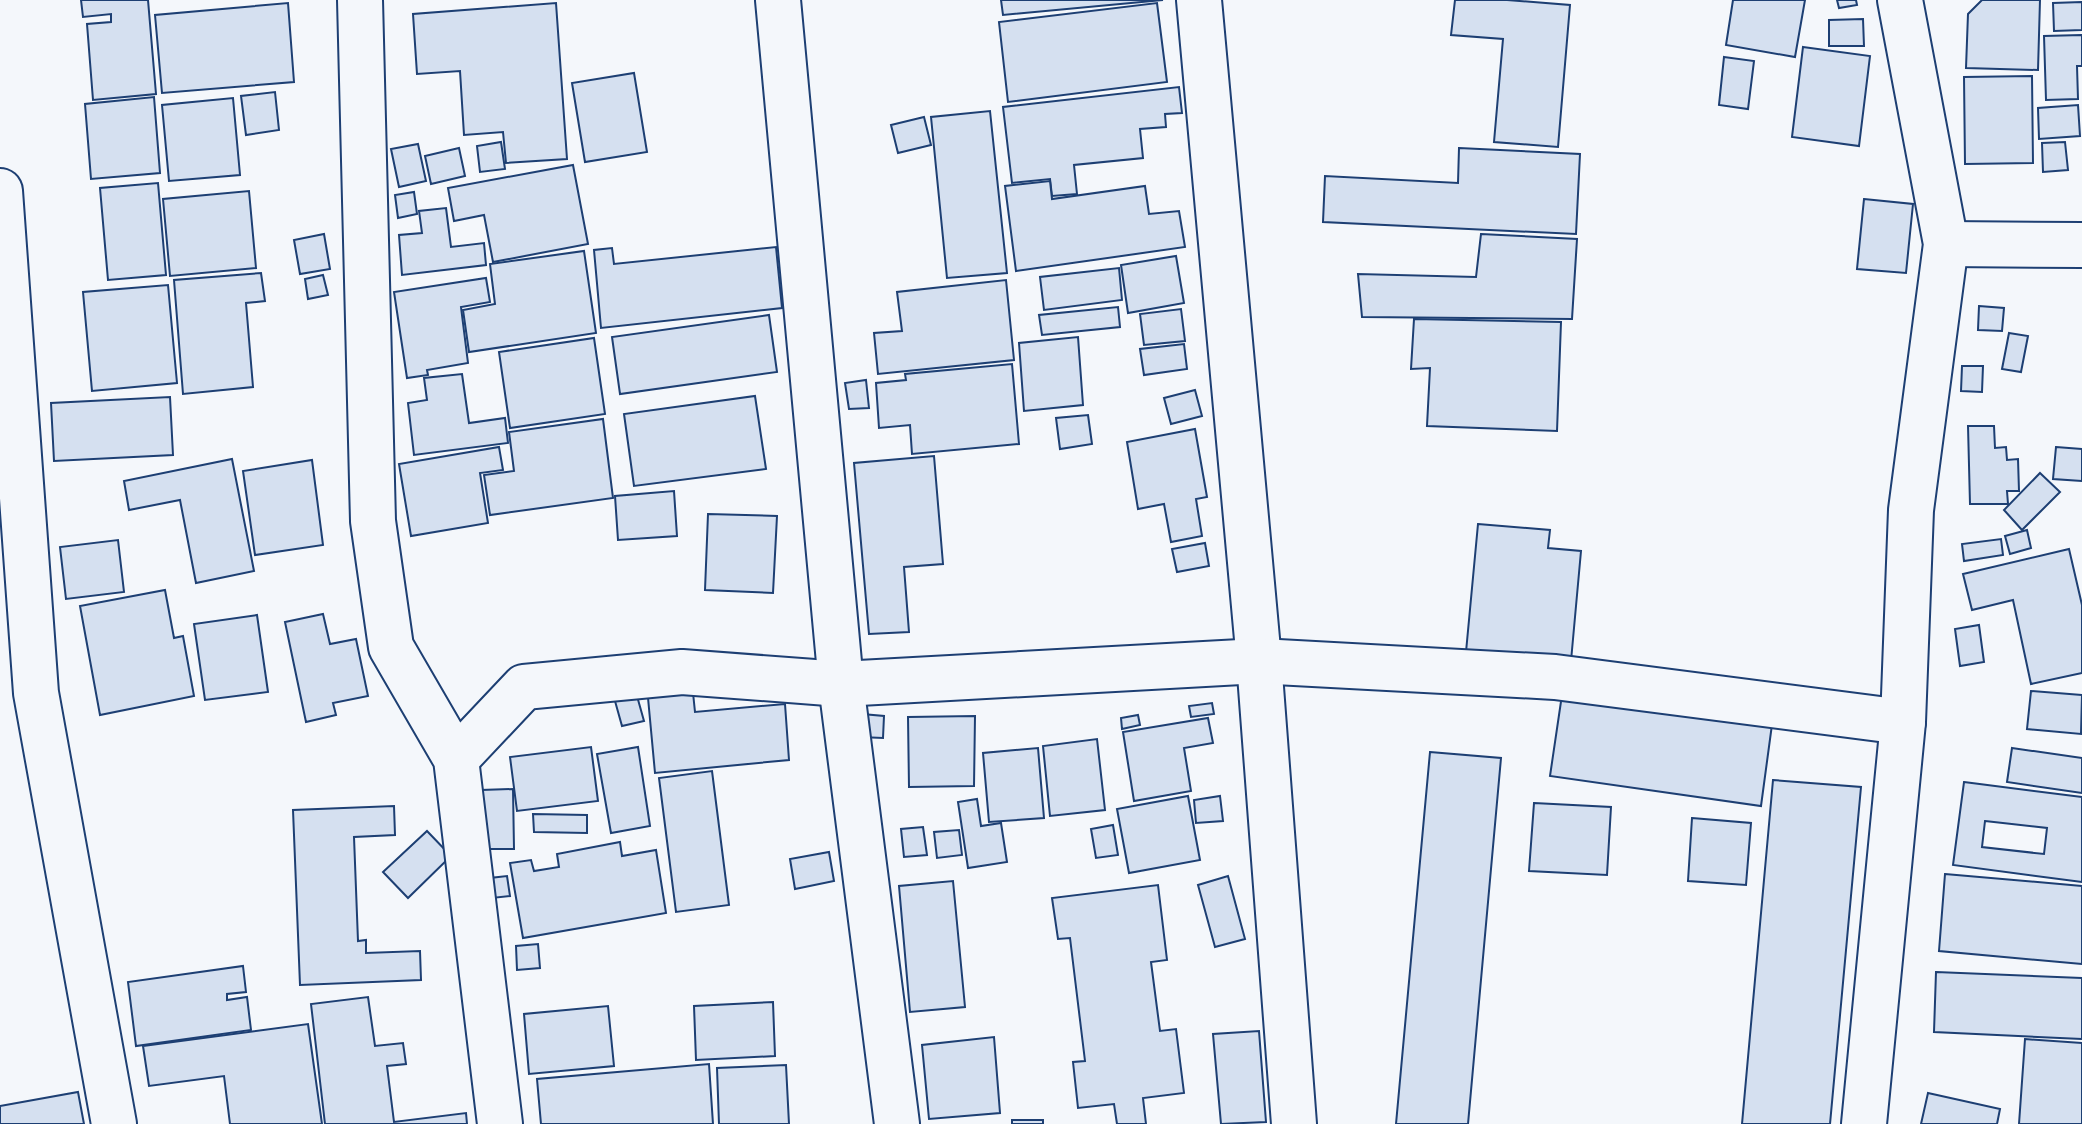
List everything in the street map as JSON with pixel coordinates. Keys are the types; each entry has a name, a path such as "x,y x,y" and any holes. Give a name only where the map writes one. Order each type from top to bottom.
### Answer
{"street":[{"path":"360,0 373,521 391,647 456,759 500,1124"},
{"path":"778,0 841,684 897,1124"},
{"path":"1199,0 1259,661 1294,1124"},
{"path":"1864,1124 1903,722 1911,510 1946,244 1900,0"},
{"path":"0,191 36,693 114,1124"},
{"path":"1946,244 2082,245"},
{"path":"456,759 524,687 682,672 841,684 1259,661 1555,677 1903,722"}],"building":[{"path":"81,0 148,0 156,94 93,100 87,24 111,22 111,14 83,17"},
{"path":"1001,0 1163,0 1003,15"},
{"path":"1455,0 1570,5 1558,147 1494,142 1503,39 1451,35"},
{"path":"1733,0 1805,0 1795,57 1726,45"},
{"path":"1837,0 1856,0 1857,5 1839,8"},
{"path":"1982,0 2040,0 2038,70 1966,68 1968,14"},
{"path":"2082,2 2082,30 2054,31 2053,3"},
{"path":"288,3 294,82 162,93 155,15"},
{"path":"556,3 567,159 506,163 503,132 464,135 460,71 417,74 413,14"},
{"path":"1157,3 1167,82 1008,102 999,22"},
{"path":"1863,19 1864,46 1829,46 1829,20"},
{"path":"2082,35 2082,66 2077,66 2078,99 2046,100 2044,36"},
{"path":"1803,47 1870,56 1859,146 1792,137"},
{"path":"1724,57 1754,61 1748,109 1719,105"},
{"path":"634,73 647,152 585,162 572,83"},
{"path":"2032,76 2033,163 1965,164 1964,77"},
{"path":"1179,87 1182,113 1165,114 1166,127 1140,129 1143,158 1074,165 1077,194 1052,196 1050,179 1012,183 1003,107"},
{"path":"275,92 279,130 246,135 241,96"},
{"path":"154,97 160,173 91,179 85,104"},
{"path":"233,98 240,175 169,181 162,105"},
{"path":"2078,105 2080,136 2039,139 2038,108"},
{"path":"990,111 1007,273 947,278 931,117"},
{"path":"924,117 931,145 898,153 891,125"},
{"path":"501,142 505,169 480,172 477,146"},
{"path":"2065,142 2068,170 2043,172 2042,143"},
{"path":"418,144 426,181 399,187 391,149"},
{"path":"459,148 465,176 431,184 425,156"},
{"path":"1459,148 1580,154 1576,234 1323,222 1325,176 1458,183"},
{"path":"573,165 588,244 493,262 484,215 454,221 448,188"},
{"path":"1050,181 1052,199 1145,186 1149,214 1179,211 1185,247 1016,271 1005,186"},
{"path":"158,183 166,275 108,280 100,188"},
{"path":"249,191 256,268 170,276 163,199"},
{"path":"414,192 417,214 398,218 395,195"},
{"path":"1864,199 1913,204 1906,273 1857,269"},
{"path":"446,208 451,247 484,243 486,265 402,275 399,235 422,233 419,211"},
{"path":"324,234 330,269 300,274 294,240"},
{"path":"1481,234 1577,239 1572,319 1362,317 1358,274 1476,277"},
{"path":"776,247 782,308 601,328 594,250 612,248 614,264"},
{"path":"584,251 596,333 469,352 463,310 495,304 490,264"},
{"path":"1176,256 1184,303 1128,313 1121,265"},
{"path":"1119,268 1122,300 1044,310 1040,277"},
{"path":"261,273 265,301 246,303 253,387 183,394 174,280"},
{"path":"323,275 328,295 308,299 305,279"},
{"path":"486,278 490,302 461,307 468,363 427,370 428,375 407,378 394,292"},
{"path":"1006,280 1014,360 878,374 874,333 902,331 897,292"},
{"path":"168,285 177,383 92,391 83,292"},
{"path":"1979,306 2004,308 2002,331 1978,330"},
{"path":"1118,307 1120,327 1042,335 1039,315"},
{"path":"1181,309 1185,341 1144,345 1140,314"},
{"path":"769,315 777,372 620,394 612,337"},
{"path":"1414,319 1561,322 1557,431 1427,426 1430,368 1411,369"},
{"path":"2009,333 2028,336 2021,372 2002,369"},
{"path":"1078,337 1083,405 1024,411 1019,343"},
{"path":"594,338 605,414 510,428 499,352"},
{"path":"1184,344 1187,369 1144,375 1140,349"},
{"path":"1012,364 1019,444 912,454 910,425 879,428 876,383 906,380 905,374"},
{"path":"1962,366 1983,366 1982,392 1961,391"},
{"path":"462,374 469,423 505,418 508,443 414,455 408,403 427,400 424,378"},
{"path":"866,380 869,408 849,409 845,383"},
{"path":"1195,390 1202,416 1171,424 1164,398"},
{"path":"755,396 766,469 634,486 624,414"},
{"path":"170,397 173,455 54,461 51,403"},
{"path":"1088,415 1092,444 1060,449 1056,418"},
{"path":"603,419 613,498 490,515 484,475 514,471 509,432"},
{"path":"1968,426 1994,426 1995,448 2006,447 2007,460 2018,459 2019,491 2007,491 2008,504 1970,504"},
{"path":"1195,429 1207,497 1196,499 1202,536 1171,542 1164,504 1138,509 1127,442"},
{"path":"499,447 503,470 480,473 488,523 411,536 399,464"},
{"path":"2056,447 2082,449 2082,481 2053,479"},
{"path":"934,456 943,564 904,567 909,632 869,634 854,463"},
{"path":"232,459 254,571 196,583 180,500 129,510 124,481"},
{"path":"312,460 323,545 255,555 243,471"},
{"path":"2040,473 2060,492 2022,530 2004,510"},
{"path":"674,491 677,536 618,540 615,496"},
{"path":"708,514 777,516 773,593 705,590"},
{"path":"1478,524 1550,530 1548,548 1581,551 1571,661 1466,652"},
{"path":"2027,530 2031,548 2010,554 2005,536"},
{"path":"2001,539 2003,555 1964,561 1962,544"},
{"path":"118,540 124,592 66,599 60,547"},
{"path":"1205,543 1209,566 1177,572 1172,549"},
{"path":"2069,549 2082,605 2082,673 2031,684 2013,600 1972,610 1963,574"},
{"path":"165,590 174,638 183,636 194,696 100,715 80,606"},
{"path":"323,614 330,644 356,639 368,696 333,703 336,715 306,722 285,622"},
{"path":"257,615 268,692 205,700 194,624"},
{"path":"1979,625 1984,662 1960,666 1955,629"},
{"path":"692,683 695,712 785,704 789,760 655,773 647,687"},
{"path":"1563,688 1773,717 1761,806 1550,776"},
{"path":"2031,691 2082,695 2081,734 2027,729"},
{"path":"637,696 644,721 622,726 615,701"},
{"path":"1212,703 1214,714 1191,717 1189,706"},
{"path":"862,714 884,716 883,738 860,737"},
{"path":"1138,715 1140,725 1122,729 1121,718"},
{"path":"975,716 974,786 909,787 908,717"},
{"path":"1208,718 1213,743 1184,748 1191,791 1134,801 1123,732"},
{"path":"1097,739 1105,810 1050,816 1043,746"},
{"path":"591,747 598,801 517,811 510,757"},
{"path":"638,747 650,826 611,833 597,754"},
{"path":"1038,748 1044,818 989,822 983,753"},
{"path":"2012,748 2082,758 2082,793 2007,782"},
{"path":"1430,752 1501,758 1468,1124 1396,1124"},
{"path":"712,771 729,905 676,912 659,778"},
{"path":"1773,780 1861,787 1830,1124 1742,1124"},
{"path":"1964,782 2082,797 2082,882 1953,865","holes":["1985,821 2047,828 2044,854 1982,847"]},
{"path":"513,789 514,849 483,849 481,790"},
{"path":"1188,796 1200,860 1129,873 1117,809"},
{"path":"1220,796 1223,821 1196,823 1194,800"},
{"path":"977,799 981,826 1001,823 1007,862 968,868 958,802"},
{"path":"1534,803 1611,807 1607,875 1529,871"},
{"path":"394,806 395,835 354,837 358,941 366,940 366,953 420,951 421,980 300,985 293,810"},
{"path":"533,814 587,815 587,833 534,832"},
{"path":"1692,818 1751,823 1746,885 1688,881"},
{"path":"1113,825 1118,855 1096,858 1091,829"},
{"path":"923,827 927,855 904,857 901,829"},
{"path":"959,830 962,855 937,858 934,832"},
{"path":"427,831 451,856 408,898 383,872"},
{"path":"620,842 622,856 656,850 666,913 523,938 510,863 531,860 534,871 559,867 557,854"},
{"path":"829,852 834,881 795,889 790,859"},
{"path":"1945,874 2082,886 2082,964 1939,951"},
{"path":"507,876 510,896 492,898 490,878"},
{"path":"1228,876 1245,939 1215,947 1198,885"},
{"path":"953,881 965,1007 910,1012 899,886"},
{"path":"1158,885 1167,960 1151,962 1160,1031 1176,1029 1184,1093 1143,1098 1146,1124 1117,1124 1114,1104 1078,1108 1073,1062 1085,1061 1070,938 1058,939 1052,898"},
{"path":"538,944 540,968 517,970 516,946"},
{"path":"243,966 246,992 227,994 227,1000 247,997 251,1030 136,1046 128,982"},
{"path":"1936,972 2082,978 2082,1039 1934,1032"},
{"path":"368,997 375,1046 403,1043 406,1064 387,1066 394,1122 466,1113 467,1124 325,1124 311,1004"},
{"path":"773,1002 775,1056 696,1060 694,1006"},
{"path":"608,1006 614,1066 529,1074 524,1014"},
{"path":"308,1024 322,1124 230,1124 224,1076 149,1086 143,1046"},
{"path":"1259,1031 1266,1122 1221,1124 1213,1034"},
{"path":"994,1037 1000,1113 929,1119 922,1045"},
{"path":"2025,1039 2082,1043 2082,1124 2019,1124"},
{"path":"709,1064 713,1124 541,1124 537,1079"},
{"path":"786,1065 789,1124 719,1124 717,1068"},
{"path":"78,1092 84,1124 0,1124 0,1106"},
{"path":"1928,1093 2000,1109 1997,1124 1921,1124"},
{"path":"1012,1120 1043,1120 1043,1124 1012,1124"}]}
